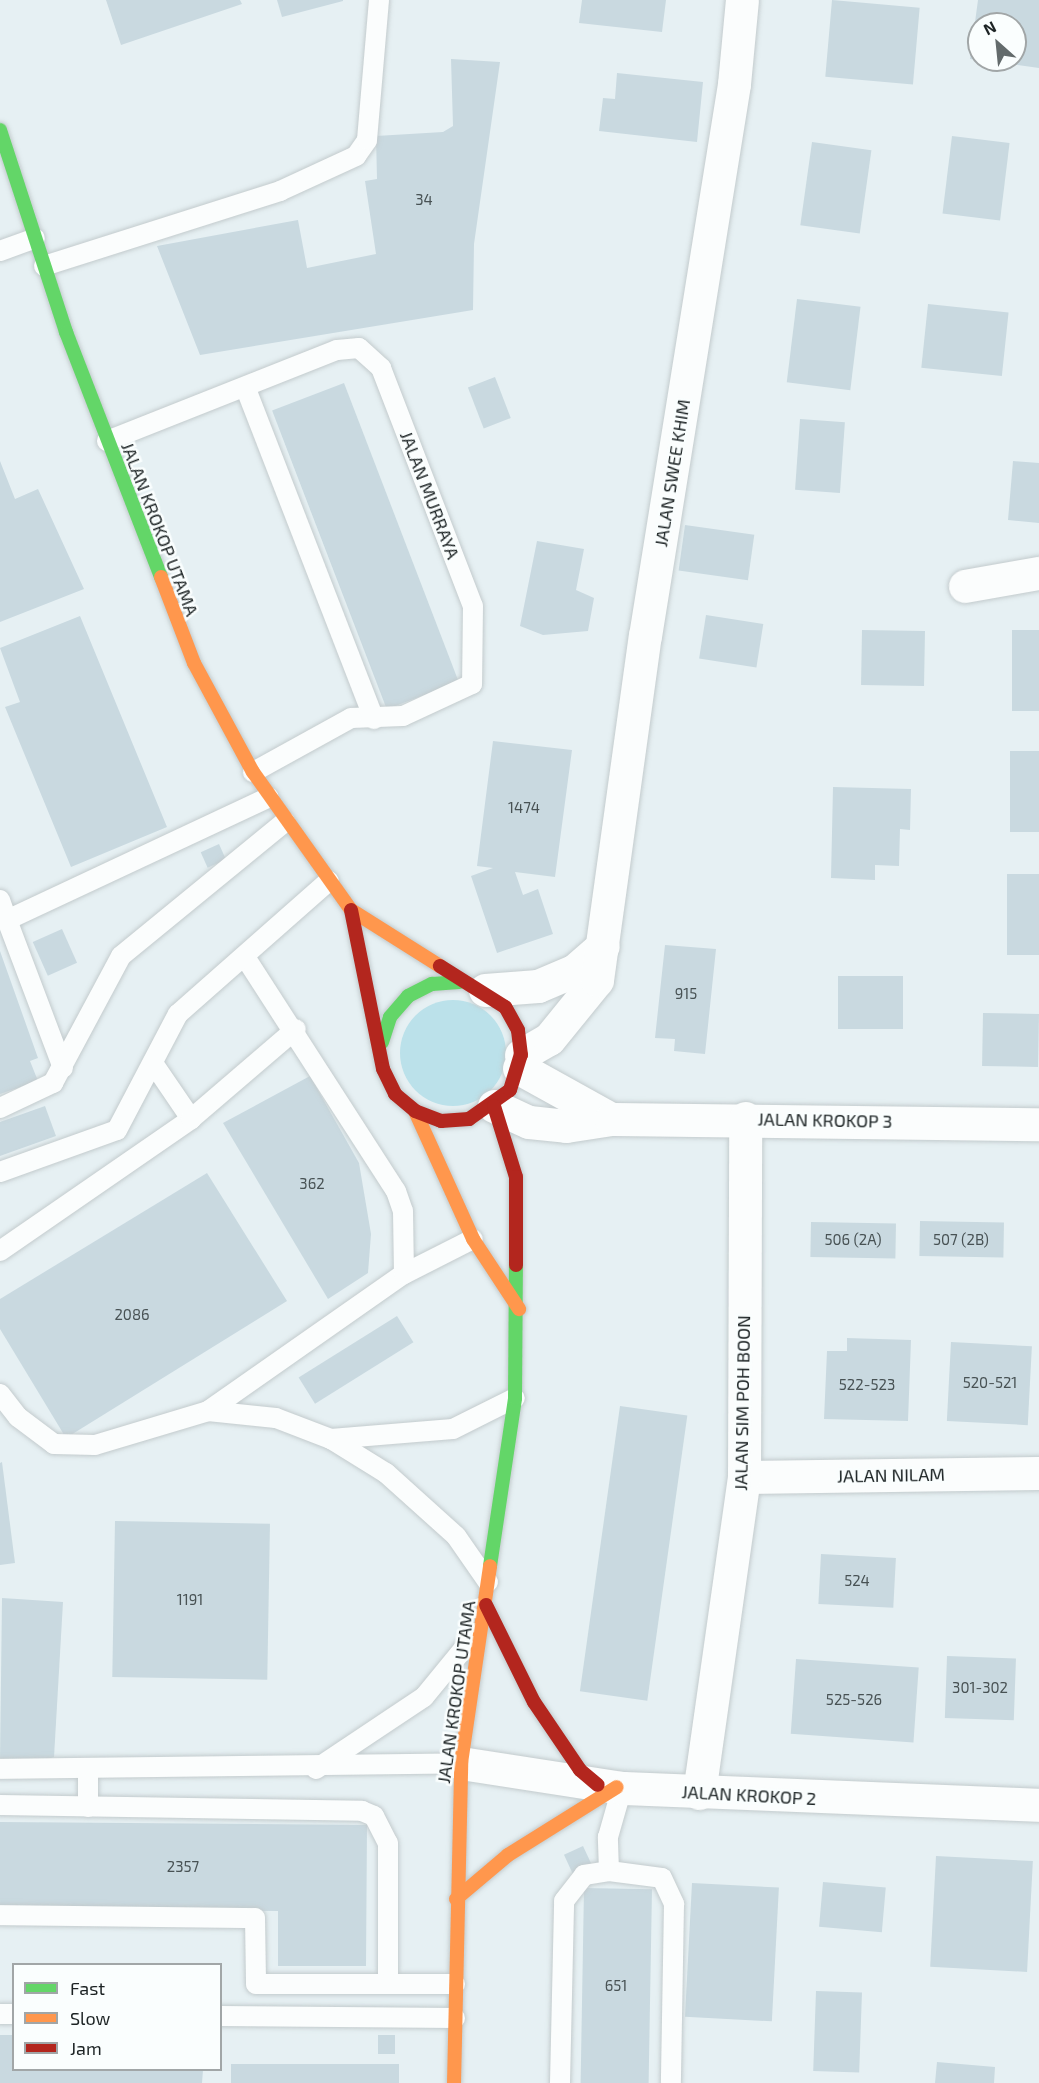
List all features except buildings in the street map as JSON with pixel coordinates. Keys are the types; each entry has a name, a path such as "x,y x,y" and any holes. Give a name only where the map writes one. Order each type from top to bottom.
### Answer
{"street":[{"name":"JALAN SWEE KHIM","path":"520,1062 549,1039 578,1010 597,980 742,0"},
{"name":"JALAN KROKOP UTAMA","path":"0,130 44,266 107,441 194,663 253,772 285,822 351,910"},
{"path":"965,586 1039,573"},
{"path":"351,910 505,1006 518,1030 520,1062 494,1106 469,1119 441,1121 415,1111"},
{"path":"351,910 382,1042 383,1069 391,1086 415,1111 473,1239 519,1309"},
{"path":"382,1042 390,1017 408,996 432,984 538,986 574,971 603,946"},
{"name":"JALAN KROKOP 3","path":"520,1062 610,1119"},
{"name":"JALAN KROKOP UTAMA","path":"454,2083 456,1899 461,1763 485,1614 515,1398 519,1309 516,1177 494,1106"},
{"name":"JALAN KROKOP 3","path":"494,1106 529,1122 566,1126 610,1119 745,1118 1039,1124"},
{"name":"JALAN SIM POH BOON","path":"699,1793 744,1477 745,1118"},
{"name":"JALAN NILAM","path":"744,1477 1039,1473"},
{"path":"456,1899 508,1855 612,1787 580,1770 534,1702 485,1614"},
{"name":"JALAN KROKOP 2","path":"461,1763 612,1787 699,1793 1039,1805"}],"lane":[{"path":"44,266 280,190 356,156 367,140 379,0"},
{"path":"0,251 35,238"},
{"name":"JALAN MURRAYA","path":"107,441 246,389 293,363 337,350 359,348 381,368 473,606 472,684 403,716 375,719 351,718 253,772"},
{"path":"246,389 375,719"},
{"path":"7,920 269,797"},
{"path":"0,1108 38,1094 63,1068 121,956 285,822"},
{"path":"0,1172 117,1130 178,1014 329,881"},
{"path":"0,900 63,1068"},
{"path":"245,957 296,1029 396,1191 403,1210 404,1274"},
{"path":"0,1251 191,1119 296,1029"},
{"path":"153,1063 191,1119"},
{"path":"0,1394 18,1417 54,1444 95,1445 208,1411 404,1274 473,1239"},
{"path":"331,1440 453,1429 515,1398"},
{"path":"208,1411 276,1418 331,1440 386,1473 456,1536 489,1584"},
{"path":"316,1769 424,1697 447,1675 485,1614"},
{"path":"0,1769 316,1769 461,1763"},
{"path":"88,1770 88,1807"},
{"path":"609,1871 608,1837 612,1787"},
{"path":"0,1805 362,1811 374,1816 388,1843 388,1984"},
{"path":"560,2083 564,1901 584,1875 609,1871 662,1878 674,1904 670,2083"},
{"path":"0,1915 255,1918 256,1984 455,1984"},
{"path":"222,2016 455,2018"}],"shaded area":[{"path":"453,1000 473,1004 491,1015 502,1033 506,1053 502,1073 491,1091 473,1102 453,1106 433,1102 415,1091 404,1073 400,1053 404,1033 415,1015 433,1004"}],"traffic: fast":[{"path":"0,130 66,332 161,577"},
{"path":"382,1042 390,1017 408,996 432,984 459,982"},
{"path":"490,1566 515,1398 516,1265"}],"traffic: slow":[{"path":"161,577 194,663 253,772 351,910 440,966"},
{"path":"415,1111 473,1239 519,1309"},
{"path":"454,2083 461,1763 490,1566"},
{"path":"456,1899 508,1855 617,1787"}],"traffic: jam":[{"path":"351,910 383,1069 395,1094 415,1111 441,1121 469,1119 510,1090 521,1055 518,1030 505,1007 440,966"},
{"path":"494,1106 516,1177 516,1265"},
{"path":"486,1605 534,1702 580,1770 598,1785"}]}
